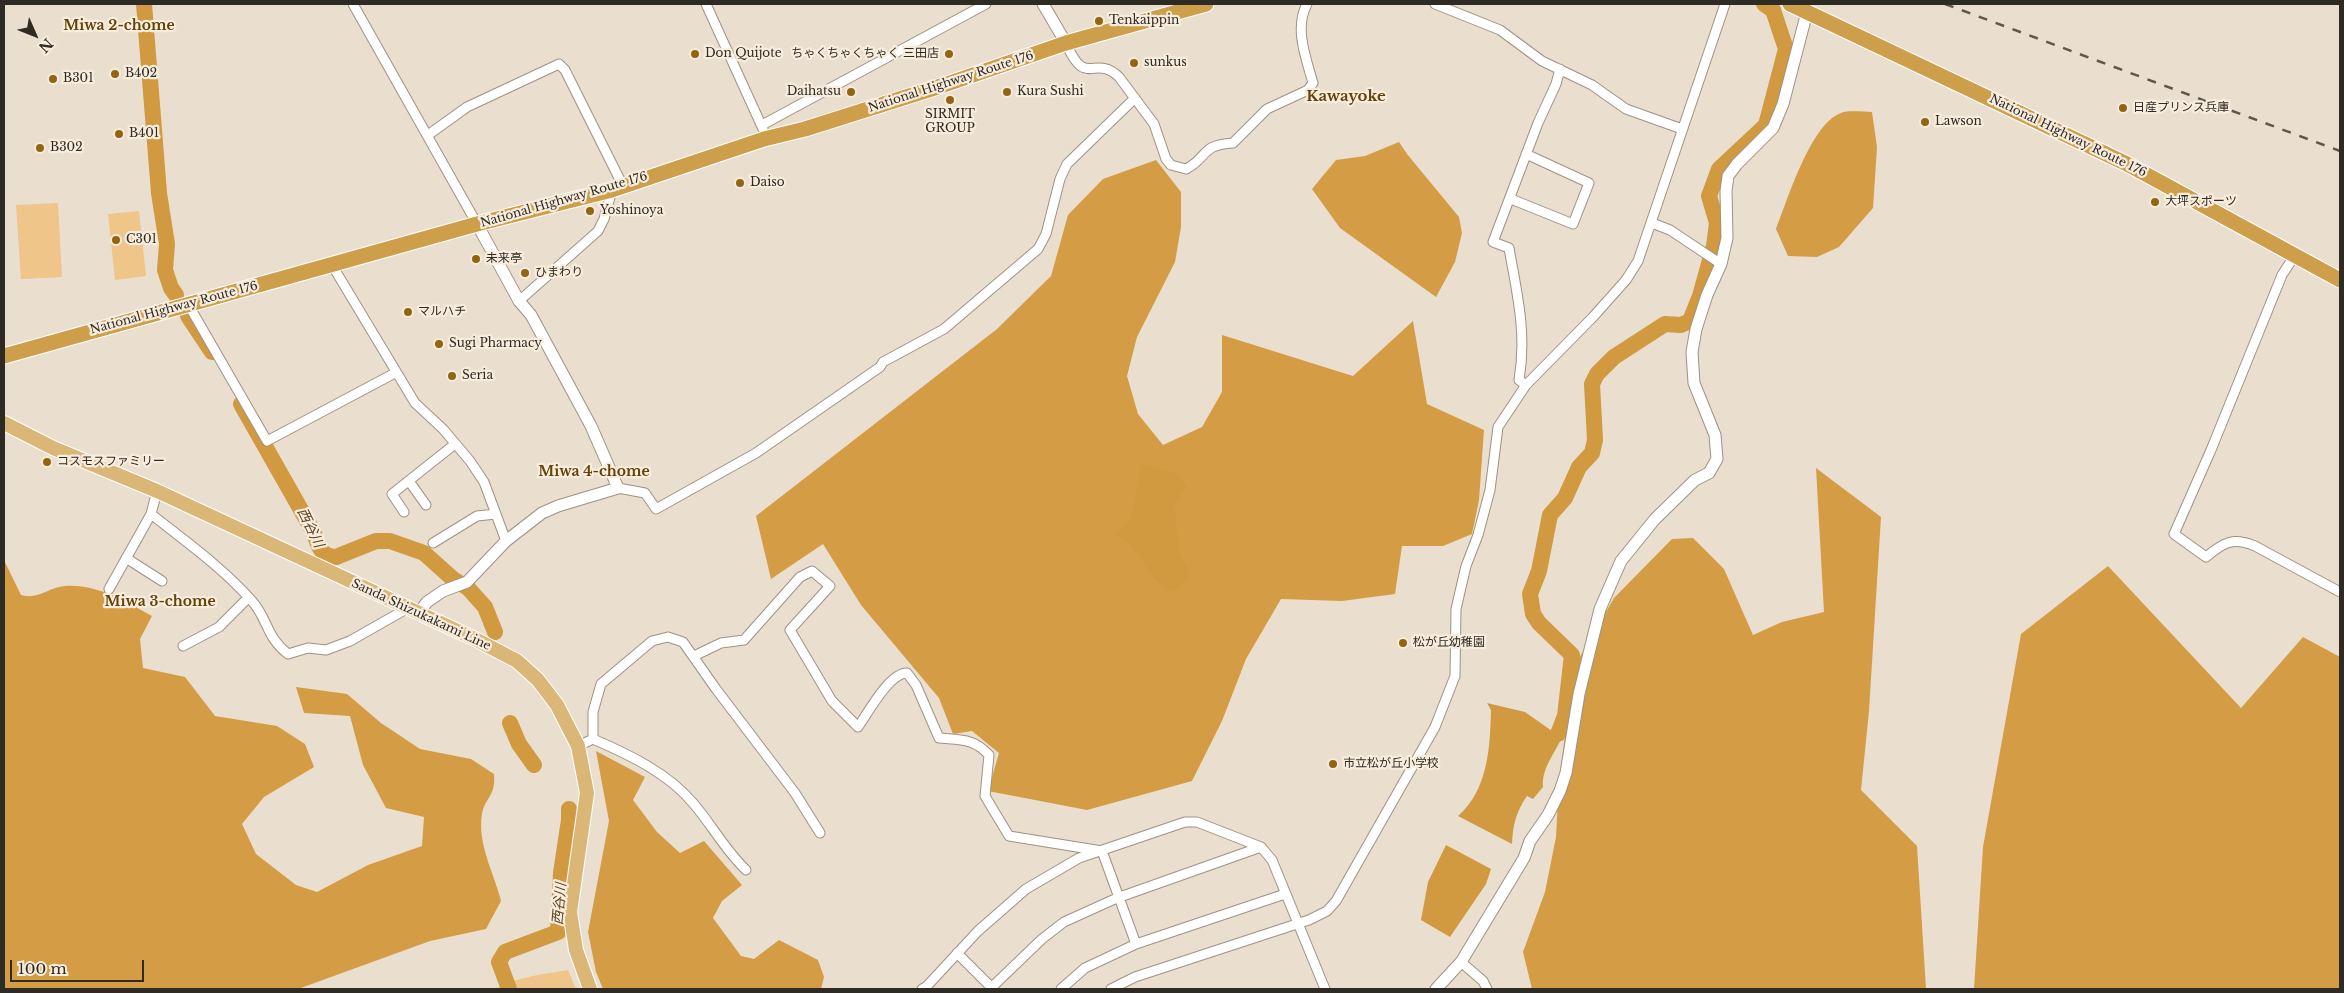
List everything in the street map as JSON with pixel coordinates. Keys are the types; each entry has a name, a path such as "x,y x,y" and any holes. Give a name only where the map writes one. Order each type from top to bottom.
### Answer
{"highway":[{"name":"National Highway Route 176","path":"4,356 478,224 617,188 763,132 858,112 1066,43 1206,4"},
{"name":"National Highway Route 176","path":"1790,4 2127,164 2340,280"}],"main road":[{"name":"Sanda Shizukakami Line","path":"4,423 53,448 157,491 517,661 538,680 557,705 578,746 587,793 570,912 576,950 590,989"}],"street":[{"path":"354,4 478,224 519,301 531,315 591,426 618,488"},
{"path":"706,4 763,132 986,4"},
{"path":"1043,4 1066,43 1072,59 1079,67 1085,70 1103,68 1112,71 1154,124 1166,159 1171,165 1186,169 1193,165 1203,153 1217,144 1233,143 1267,109 1308,90 1313,82 1304,49 1301,22 1306,4"},
{"path":"1435,4 1500,30 1542,61 1592,85 1626,109 1682,129"},
{"path":"1111,989 1135,977 1298,924 1327,911 1336,901 1434,727 1447,700 1455,676 1456,609 1466,566 1478,535 1490,490 1498,428 1526,385 1593,317 1626,280 1638,261 1725,4"},
{"path":"1436,989 1461,962 1524,858 1530,841 1548,815 1560,791 1566,773 1578,694 1600,609 1621,561 1655,519 1694,480 1708,473 1717,459 1715,435 1694,383 1692,352 1696,329 1728,238 1726,191 1728,176 1737,164 1773,128 1783,104 1807,12"},
{"path":"428,136 467,107 559,64 565,70 617,188 598,231 519,301"},
{"path":"1526,385 1520,380 1524,353 1522,317 1509,248 1493,242 1511,199 1526,154 1556,84 1560,69"},
{"path":"151,514 213,564 253,603 276,644 288,654 308,648 326,650 350,641 413,611 443,591 467,582 506,542 542,514 558,506 618,488 645,493 656,509 756,453 880,367 883,362 944,329 1038,249 1046,234 1060,179 1067,164 1135,98"},
{"path":"1511,199 1573,224 1583,203 1589,183 1526,154"},
{"path":"1652,223 1670,230 1719,263"},
{"path":"2294,255 2282,275 2211,450 2174,534 2206,556 2229,542 2240,540 2255,546 2340,592"},
{"path":"332,265 395,373 415,403 455,444 484,482 506,542"},
{"path":"188,304 267,441 395,373"},
{"path":"404,512 392,494 455,444"},
{"path":"409,481 426,505"},
{"path":"109,589 151,514 157,491"},
{"path":"433,543 477,516 496,514"},
{"path":"126,558 162,581"},
{"path":"694,656 721,643 744,640 800,577 812,571 830,586 790,630 832,701 858,727 884,689 901,673 907,673 916,684 939,738 972,741 980,745 988,755 985,796 1009,836 1102,851"},
{"path":"183,646 219,627 248,598"},
{"path":"593,739 593,712 601,684 652,641 668,637 682,642 795,793 820,833"},
{"path":"578,746 593,739 621,750 670,782 693,803 730,855 746,870"},
{"path":"927,988 978,930 1026,889 1079,858 1185,822 1196,822 1261,847 1272,860 1325,989"},
{"path":"957,954 992,988 1042,939 1064,922 1117,898 1261,847"},
{"path":"1102,851 1117,898 1136,944"},
{"path":"1061,989 1085,968 1136,944 1285,894"},
{"path":"1461,962 1484,981 1487,989"}],"shaded area":[{"path":"1852,111 1872,112 1877,147 1873,208 1839,247 1817,257 1788,256 1776,229 1793,183 1810,147 1830,120 1841,113"},
{"path":"1399,142 1459,217 1462,233 1455,262 1436,297 1340,228 1312,189 1336,160 1365,156"},
{"path":"1156,160 1181,192 1181,227 1175,262 1137,337 1127,376 1138,414 1163,445 1202,427 1222,392 1222,335 1353,376 1413,321 1427,404 1484,430 1479,500 1472,534 1443,546 1402,546 1395,594 1342,601 1281,599 1246,659 1222,721 1192,781 1087,810 988,791 999,753 972,731 953,734 939,698 861,605 823,544 771,579 756,516 997,329 1051,276 1068,215 1103,179"},
{"path":"58,203 62,277 21,279 16,205"},
{"path":"139,211 146,276 115,280 108,214"},
{"path":"1142,464 1174,472 1187,487 1174,504 1179,551 1188,569 1187,577 1175,592 1167,589 1155,579 1137,553 1125,540 1116,534 1124,527 1133,511"},
{"path":"1816,468 1881,517 1869,711 1861,790 1917,846 1926,989 1532,989 1523,952 1545,892 1556,837 1559,781 1574,667 1614,598 1672,539 1693,538 1724,569 1753,635 1782,622 1824,612"},
{"path":"4,560 21,595 33,596 59,587 77,586 110,595 152,616 140,639 143,668 185,677 215,716 277,726 305,744 314,767 264,797 242,824 256,854 296,885 317,892 368,865 422,846 424,817 386,808 363,765 350,716 304,713 296,687 347,694 381,723 420,749 471,759 494,774 492,792 483,808 481,825 484,847 501,901 486,929 430,941 298,989 4,989"},
{"path":"2108,566 2241,708 2303,637 2340,657 2340,989 1974,989 1983,847 2021,634"},
{"path":"1487,703 1525,712 1552,731 1565,728 1563,736 1545,771 1543,787 1533,799 1527,796 1520,807 1514,824 1512,844 1458,816 1476,794 1485,768 1490,739 1491,710"},
{"path":"596,751 645,777 633,800 657,832 680,853 704,841 742,885 722,901 713,918 741,956 754,959 779,940 818,960 824,977 821,989 603,989 596,972 588,932 609,821"},
{"path":"1446,845 1491,869 1486,884 1450,937 1421,920 1428,882"},
{"path":"568,970 576,989 495,989 521,979"}],"waterway":[{"name":"西谷川","path":"144,4 159,193 167,244 165,270 171,288 176,295"},
{"path":"1558,734 1565,716 1572,655 1539,623 1533,614 1530,594 1539,571 1550,515 1565,498 1579,467 1592,453 1595,440 1592,384 1597,374 1614,357 1665,324 1681,325 1690,321 1700,296 1714,246 1717,223 1709,196 1719,169 1766,125 1786,49 1773,10 1764,4"},
{"name":"西谷川","path":"188,316 212,352"},
{"name":"西谷川","path":"241,404 313,531 320,549 326,555 336,557 376,541 390,541 424,553 453,579 468,588 485,607 495,632"},
{"name":"西谷川","path":"510,723 519,744 534,765"},
{"name":"西谷川","path":"509,989 499,962 505,952 558,932 561,873 569,809"}],"railway":[{"path":"1945,4 2340,151"}],"place":[{"name":"Tenkaippin","path":"1099,21"},
{"name":"Don Quijote","path":"695,54"},
{"name":"ちゃくちゃくちゃく 三田店","path":"949,54"},
{"name":"sunkus","path":"1134,63"},
{"name":"B402","path":"115,74"},
{"name":"B301","path":"53,79"},
{"name":"Daihatsu","path":"851,92"},
{"name":"Kura Sushi","path":"1007,92"},
{"name":"SIRMIT GROUP","path":"950,100"},
{"name":"日産プリンス兵庫","path":"2123,108"},
{"name":"Lawson","path":"1925,122"},
{"name":"B401","path":"119,134"},
{"name":"B302","path":"40,148"},
{"name":"Daiso","path":"740,183"},
{"name":"大坪スポーツ","path":"2155,202"},
{"name":"Yoshinoya","path":"590,211"},
{"name":"C301","path":"116,240"},
{"name":"未来亭","path":"476,259"},
{"name":"ひまわり","path":"525,273"},
{"name":"マルハチ","path":"408,312"},
{"name":"Sugi Pharmacy","path":"439,344"},
{"name":"Seria","path":"452,376"},
{"name":"コスモスファミリー","path":"47,462"},
{"name":"松が丘幼稚園","path":"1403,643"},
{"name":"市立松が丘小学校","path":"1333,764"}],"district":[{"name":"Miwa 2-chome","path":"119,26"},
{"name":"Kawayoke","path":"1346,97"},
{"name":"Miwa 4-chome","path":"594,472"},
{"name":"Miwa 3-chome","path":"160,602"}]}
